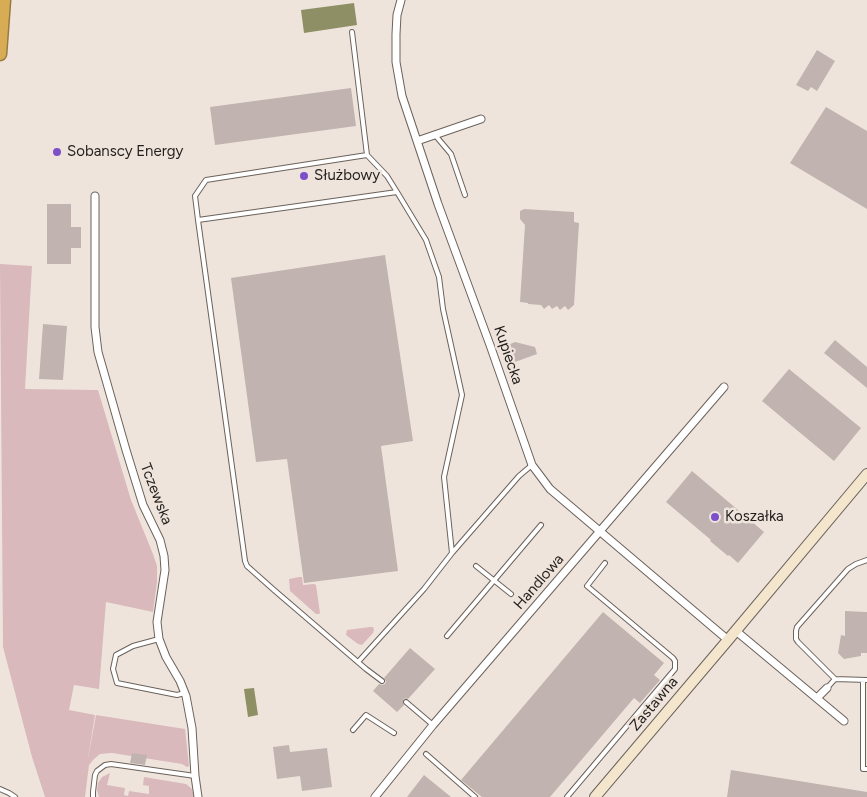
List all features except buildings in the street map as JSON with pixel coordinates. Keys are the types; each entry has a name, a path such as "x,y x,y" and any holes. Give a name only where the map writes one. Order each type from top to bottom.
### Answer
{"highway":[{"path":"0,54 4,0"}],"main road":[{"name":"Zastawna","path":"595,797 867,474"}],"street":[{"name":"Kupiecka","path":"401,0 396,24 396,62 402,96 532,465 550,489 728,640"},
{"path":"417,141 481,119"},
{"name":"Tczewska","path":"95,196 95,327 98,352 143,505 160,540 164,556 157,622 159,639 185,693 192,728 198,797"},
{"name":"Handlowa","path":"375,797 433,725 724,387"},
{"path":"736,630 844,721"},
{"path":"817,698 827,688"}],"lane":[{"path":"352,32 367,155 387,176 426,240 439,277 443,309 462,395 444,477 452,554"},
{"path":"435,135 451,154 465,195"},
{"path":"367,155 206,180 195,196 245,561 247,566 274,590 382,681"},
{"path":"198,220 397,192"},
{"path":"358,662 424,589 518,476 532,465"},
{"path":"447,636 541,525"},
{"path":"867,560 856,564 848,570 796,630 798,642 835,679 865,680 863,769 867,769"},
{"path":"567,797 675,669 673,658 587,586 605,563"},
{"path":"476,566 511,594"},
{"path":"159,639 133,646 116,654 113,669 117,683 177,695 185,693"},
{"path":"827,688 835,679"},
{"path":"406,702 433,725"},
{"path":"352,730 366,715 394,734"},
{"path":"426,754 475,797"},
{"path":"94,797 95,775 105,765 111,764 195,776"},
{"path":"0,789 15,797"}],"shaded area":[{"path":"354,3 357,25 304,33 301,10"},
{"path":"0,264 32,266 25,389 98,390 131,500 157,566 153,612 106,602 99,689 74,685 69,710 95,715 87,764 96,715 185,729 189,766 112,753 100,754 89,765 85,797 45,797 32,757 3,647"},
{"path":"302,577 303,585 316,585 319,614 316,614 290,591 289,579"},
{"path":"373,627 373,633 362,645 346,635 347,630"},
{"path":"254,688 258,715 248,717 244,689"},
{"path":"110,773 107,785 125,788 124,795 128,796 129,791 149,794 149,786 143,785 144,777 186,784 192,789 194,797 99,797 98,783 102,777"}],"place":[{"name":"Sobanscy Energy","path":"57,152"},
{"name":"Służbowy","path":"304,176"},
{"name":"Koszałka","path":"715,517"}]}
